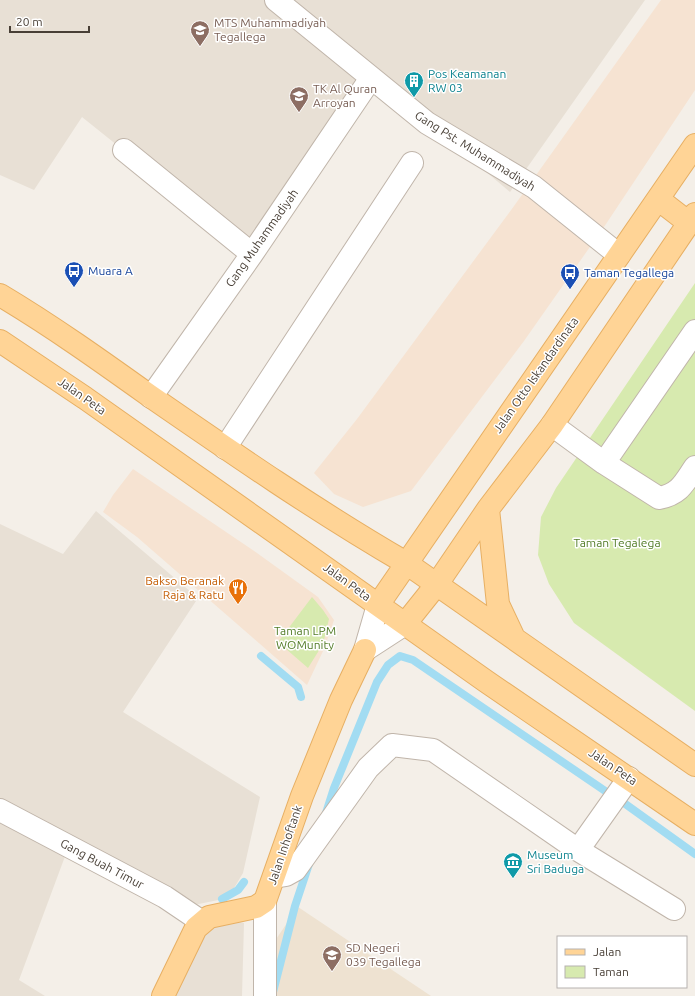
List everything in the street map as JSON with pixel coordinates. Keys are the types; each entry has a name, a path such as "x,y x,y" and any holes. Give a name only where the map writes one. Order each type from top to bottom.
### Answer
{"main road":[{"name":"Jalan Otto Iskandardinata","path":"378,605 695,145"},
{"path":"405,624 437,584 488,509 552,425 692,219 658,199"},
{"path":"0,294 36,316 225,448 437,584 516,641 695,765"},
{"name":"Jalan Peta","path":"0,341 40,366 487,682 695,824"},
{"path":"488,509 498,604 516,641"},
{"name":"Jalan Inhoftank","path":"265,902 302,796 341,700 365,650"},
{"path":"163,996 196,928 202,922 209,917 256,907 265,902"}],"street":[{"name":"Gang Pst. Muhammadiyah","path":"276,0 426,123 534,187 618,255"},
{"name":"Gang Muhammadiyah","path":"151,396 252,254 371,78"},
{"path":"124,150 252,254"},
{"path":"225,448 412,163"},
{"path":"604,463 695,331"},
{"path":"552,425 604,463 659,498 670,496 679,490 695,468"},
{"name":"Jalan Inhoftank","path":"365,650 378,605"},
{"path":"365,650 405,624"},
{"path":"274,877 286,875 295,870 368,768 392,745 433,750 578,850 674,909"},
{"path":"578,850 629,778"},
{"name":"Gang Buah Timur","path":"0,810 165,897 202,922"},
{"path":"265,902 265,996"}],"shaded area":[{"path":"0,0 645,0 510,192 371,75 254,255 82,117 34,190 0,175"},
{"path":"661,0 695,0 695,90 606,224 524,341 411,491 363,507 334,494 314,473 357,419 514,206"},
{"path":"133,469 257,553 318,597 334,620 324,649 307,685 137,537 103,512 113,495"},
{"path":"96,511 198,598 123,712 260,797 243,873 228,898 189,906 67,851 19,980 45,996 0,996 0,524 63,554"},
{"name":"SD Negeri 039 Tegallega","path":"298,907 431,996 269,996 270,948"},
{"path":"220,918 244,923 242,996 166,996 200,931"}],"green space":[{"name":"Taman Tegalega","path":"695,283 695,711 574,623 549,584 538,555 541,517 556,488"},
{"name":"Taman LPM WOMunity","path":"312,597 329,619 323,644 308,668 278,642"}],"waterway":[{"path":"261,656 298,687 301,697"},
{"path":"326,813 334,788 377,682 388,665 400,656 413,660 614,797"},
{"path":"617,798 695,854"},
{"path":"273,992 295,906 309,864"},
{"path":"222,899 238,890 244,882"}],"place":[{"name":"MTS Muhammadiyah Tegallega","path":"200,47"},
{"name":"Pos Keamanan RW 03","path":"414,98"},
{"name":"TK Al Quran Arroyan","path":"299,113"},
{"name":"Muara A","path":"74,288"},
{"name":"Taman Tegallega","path":"570,290"},
{"name":"Bakso Beranak Raja & Ratu","path":"238,605"},
{"name":"Museum Sri Baduga","path":"513,879"},
{"name":"SD Negeri 039 Tegallega","path":"332,972"}]}
